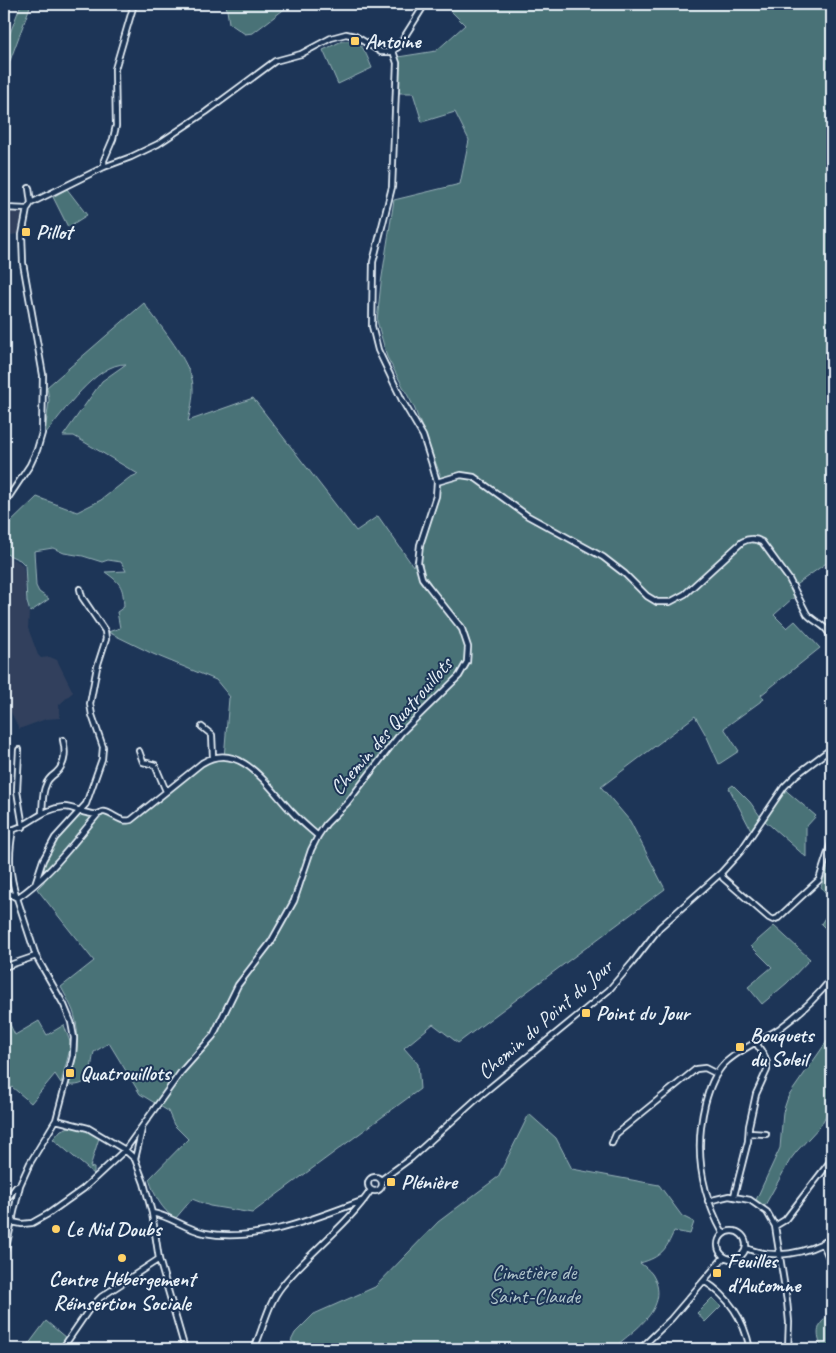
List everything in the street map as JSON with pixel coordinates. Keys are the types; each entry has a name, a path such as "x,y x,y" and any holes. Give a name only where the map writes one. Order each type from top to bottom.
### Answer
{"street":[{"path":"104,167 104,160 116,126 115,69 134,4"},
{"path":"4,504 30,465 42,433 43,375 23,263 22,235 27,209 31,203 104,167 132,157 158,144 206,112 275,61 301,54 331,38 351,35 381,52 393,51 398,47 424,4"},
{"name":"Chemin des Quatrouillots","path":"12,1220 32,1223 48,1214 83,1189 125,1150 142,1128 156,1104 213,1036 238,985 271,942 294,901 303,871 318,836 326,824 347,803 390,746 459,676 467,662 468,647 462,629 422,578 418,563 420,545 434,505 437,482 423,436 403,402 378,350 372,326 373,262 392,187 397,63 393,51"},
{"path":"29,188 31,203"},
{"path":"4,208 27,209"},
{"path":"437,482 461,475 474,477 528,516 603,557 625,574 647,596 657,602 670,602 685,594 703,580 734,548 748,539 758,540 762,542 792,584 807,614 825,626 830,632 832,640"},
{"path":"35,884 43,860 55,838 86,804 102,760 103,747 90,704 97,667 106,639 105,631 82,597 80,589"},
{"path":"202,727 212,735 213,757"},
{"path":"42,812 46,782 60,770 64,761 65,749 63,740"},
{"name":"Chemin du Point du Jour","path":"381,1180 411,1158 481,1095 609,990 660,927 721,873 740,852 784,787 796,775 832,748"},
{"path":"19,750 17,791 23,827"},
{"path":"139,751 143,762 155,765 166,791"},
{"path":"4,832 23,827 42,812 63,807 98,814 106,812 127,821 202,763 213,757 227,756 244,763 263,779 292,812 318,836"},
{"path":"17,898 44,877 98,814"},
{"path":"4,1256 20,1185 30,1163 56,1120 73,1056 74,1038 72,1022 64,1004 36,956 12,884 9,858 13,830"},
{"path":"721,873 723,878 773,920 778,918 819,880 832,840"},
{"path":"4,890 17,898"},
{"path":"4,968 36,956"},
{"path":"723,1234 708,1201 701,1172 700,1134 708,1093 717,1074 725,1063 802,1010 832,978"},
{"path":"734,1196 756,1094 767,1070 764,1055 756,1043"},
{"path":"612,1143 616,1134 696,1069 705,1068 717,1074"},
{"path":"56,1120 88,1128 125,1150 136,1159 152,1213 159,1259 185,1349"},
{"name":"Chemin des Quatrouillots","path":"136,1159 142,1128"},
{"path":"749,1133 766,1134"},
{"path":"775,1226 785,1220 832,1158"},
{"path":"377,1177 381,1180 380,1189 376,1191 371,1190 368,1184 371,1178 377,1177"},
{"path":"4,1203 14,1189 20,1185"},
{"path":"254,1349 281,1287 353,1213 371,1190"},
{"path":"708,1201 734,1196 750,1200 767,1212 775,1226 781,1255 789,1322 788,1349"},
{"path":"152,1213 164,1214 193,1230 232,1236 284,1226 321,1216 364,1200"},
{"path":"348,1206 353,1213"},
{"path":"4,1215 12,1220"},
{"path":"732,1230 741,1233 745,1240 746,1248 741,1256 728,1258 721,1254 718,1241 723,1234 732,1230"},
{"path":"746,1248 755,1252 781,1255 803,1252 832,1238"},
{"path":"823,1244 830,1260 832,1273"},
{"path":"640,1349 667,1324 724,1256"},
{"path":"62,1349 90,1308 101,1297 159,1259"},
{"path":"704,1281 716,1289 736,1311 743,1325 750,1349"}],"shaded area":[{"path":"4,210 23,211 19,234 4,236"},
{"path":"4,555 23,566 26,602 29,612 28,628 38,655 41,658 50,657 57,660 73,692 59,705 60,718 46,719 19,729 6,702 4,702"}],"green space":[{"path":"21,4 31,4 4,77 4,49"},
{"path":"226,4 291,4 253,33 245,34 229,23"},
{"path":"444,4 832,4 832,559 790,589 794,597 774,615 787,628 795,621 820,648 761,695 764,699 724,728 739,751 719,764 695,716 601,787 630,821 665,889 458,1043 433,1024 404,1048 418,1064 420,1089 252,1213 210,1206 192,1199 175,1219 159,1202 149,1179 188,1139 174,1125 168,1111 140,1094 109,1043 94,1052 91,1070 86,1080 77,1085 69,1085 76,1058 78,1039 76,1020 61,987 94,961 37,889 44,882 45,852 77,811 103,814 128,824 213,758 224,758 230,697 216,680 153,654 108,632 120,628 117,612 124,607 120,586 105,572 126,571 121,562 108,560 102,562 64,553 53,548 34,551 36,586 39,592 49,599 30,612 27,602 25,565 20,560 4,553 4,541 8,525 37,497 77,512 101,500 129,478 138,474 74,436 63,436 102,381 126,364 115,366 92,380 45,434 49,400 47,387 144,303 177,349 192,379 193,395 188,421 253,398 356,531 378,516 413,566 440,474 414,407 387,357 377,321 394,200 460,184 469,140 455,112 422,122 413,93 399,93 398,57 436,51 465,25"},
{"path":"342,41 359,44 372,68 338,84 323,50"},
{"path":"67,189 87,215 68,227 53,197"},
{"path":"733,785 750,802 760,816 751,830 729,788"},
{"path":"783,788 816,816 806,827 806,857 764,820"},
{"path":"832,860 832,930 830,933 821,924 828,913 829,897 821,887"},
{"path":"774,926 810,959 787,983 762,1004 748,987 772,967 751,946"},
{"path":"4,1012 15,1035 39,1021 47,1035 64,1025 70,1042 70,1049 61,1083 55,1074 31,1103 12,1087 4,1094"},
{"path":"832,1034 832,1104 821,1125 790,1160 764,1207 756,1200 780,1148 783,1112 788,1097"},
{"name":"Cimetière de Saint-Claude","path":"529,1114 556,1138 572,1169 659,1185 682,1216 694,1222 690,1234 674,1231 662,1252 640,1263 652,1274 657,1286 658,1297 648,1317 639,1326 612,1349 306,1349 291,1341 295,1333 314,1314 375,1287 438,1222 498,1177"},
{"path":"72,1126 81,1127 99,1138 90,1167 94,1168 94,1174 53,1139 61,1130"},
{"path":"712,1298 721,1306 705,1322 697,1313"},
{"path":"832,1315 832,1349 823,1349 818,1334 820,1325"},
{"path":"46,1321 66,1338 58,1349 25,1349"}],"place":[{"name":"Antoine","path":"355,41"},
{"name":"Pillot","path":"26,232"},
{"name":"Point du Jour","path":"586,1013"},
{"name":"Bouquets du Soleil","path":"740,1047"},
{"name":"Quatrouillots","path":"70,1073"},
{"name":"Plénière","path":"391,1182"},
{"name":"Le Nid Doubs","path":"56,1229"},
{"name":"Centre Hébergement Réinsertion Sociale","path":"122,1258"},
{"name":"Feuilles d'Automne","path":"717,1273"}]}
